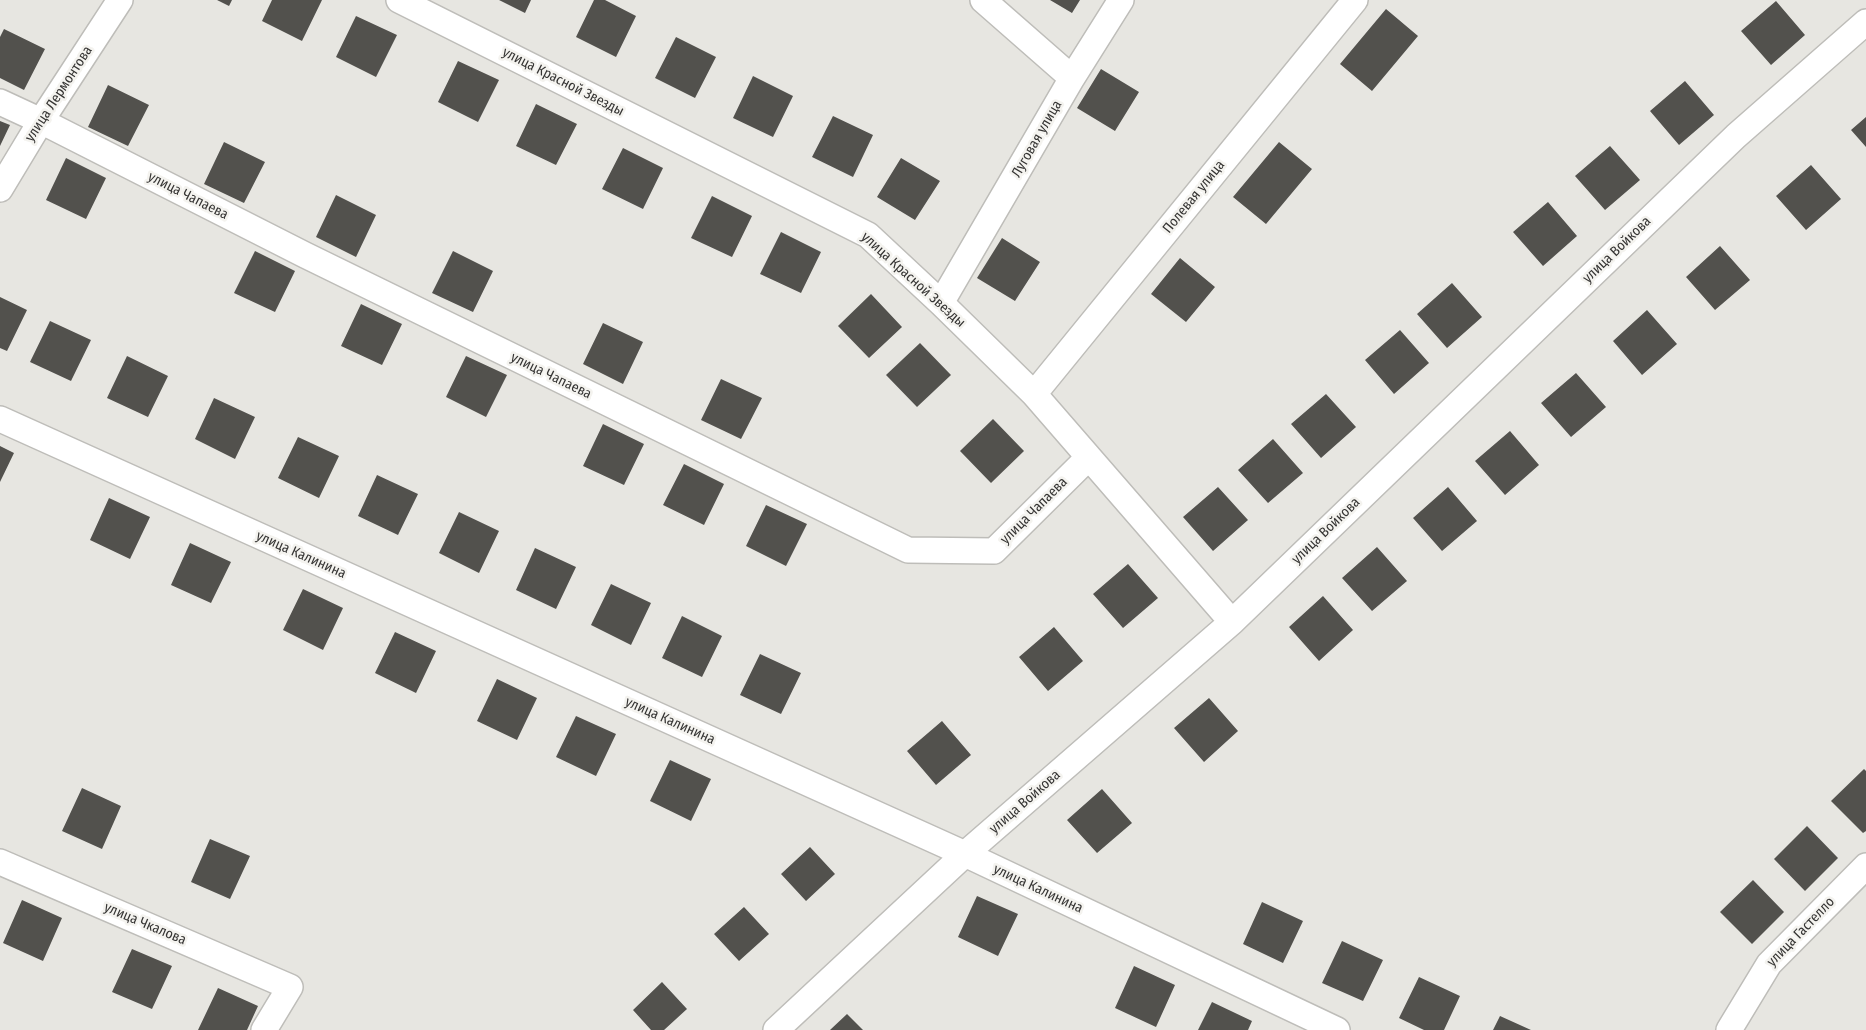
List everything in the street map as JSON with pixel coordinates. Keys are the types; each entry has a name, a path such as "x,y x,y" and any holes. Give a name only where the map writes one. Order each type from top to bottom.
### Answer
{"street":[{"name":"улица Лермонтова","path":"0,189 41,121 120,0"},
{"name":"улица Красной Звезды","path":"399,0 868,235 1034,394 1232,622"},
{"path":"983,0 1072,78"},
{"name":"Луговая улица","path":"941,303 1072,78 1121,0"},
{"name":"Полевая улица","path":"1034,394 1355,0"},
{"name":"улица Войкова","path":"776,1030 965,854 1232,622 1736,136 1866,22"},
{"name":"улица Чапаева","path":"0,102 305,255 908,550 994,551 1088,458"},
{"name":"улица Калинина","path":"0,419 965,854 1337,1030"},
{"name":"улица Чкалова","path":"0,862 290,987 264,1030"},
{"name":"улица Гастелло","path":"1729,1030 1769,964 1866,866"}],"building":[{"path":"217,0 232,0 229,6"},
{"path":"272,0 322,0 302,41 262,21"},
{"path":"499,0 531,0 525,13"},
{"path":"594,0 605,0 636,16 616,57 576,37"},
{"path":"1050,0 1080,0 1072,13"},
{"path":"1776,1 1805,35 1771,65 1741,31"},
{"path":"1386,9 1418,36 1372,91 1340,64"},
{"path":"356,16 397,35 376,77 336,57"},
{"path":"4,29 45,49 24,90 0,78 0,37"},
{"path":"676,37 716,57 695,98 655,78"},
{"path":"458,61 499,80 478,122 438,102"},
{"path":"1101,69 1139,92 1115,131 1077,108"},
{"path":"753,76 793,96 773,137 733,118"},
{"path":"1685,81 1714,115 1679,145 1650,111"},
{"path":"108,85 149,105 128,146 88,127"},
{"path":"536,104 577,124 556,165 516,146"},
{"path":"833,116 873,135 853,177 812,157"},
{"path":"1866,117 1866,147 1851,130"},
{"path":"0,121 10,125 0,146"},
{"path":"224,142 265,162 244,203 204,184"},
{"path":"1279,142 1312,169 1266,224 1233,197"},
{"path":"1610,146 1640,180 1605,210 1575,176"},
{"path":"623,148 663,168 643,209 602,189"},
{"path":"66,158 106,178 86,219 46,200"},
{"path":"901,158 940,181 915,220 877,197"},
{"path":"1811,165 1841,199 1806,230 1776,196"},
{"path":"336,195 376,215 356,257 316,237"},
{"path":"712,196 752,216 732,257 691,238"},
{"path":"1548,202 1577,236 1543,266 1513,232"},
{"path":"781,232 821,252 801,293 760,274"},
{"path":"1002,238 1040,262 1015,301 977,278"},
{"path":"1720,246 1750,280 1715,310 1686,277"},
{"path":"255,251 295,271 275,312 234,293"},
{"path":"453,251 493,271 473,312 432,293"},
{"path":"1180,258 1215,287 1186,322 1151,294"},
{"path":"1452,283 1482,317 1447,348 1417,314"},
{"path":"871,294 902,327 869,358 838,326"},
{"path":"0,297 27,310 7,351 0,348"},
{"path":"361,304 402,324 382,365 341,346"},
{"path":"1647,310 1677,344 1642,375 1613,341"},
{"path":"50,321 91,340 71,381 30,362"},
{"path":"603,323 643,342 623,384 583,364"},
{"path":"1400,330 1429,363 1394,394 1365,360"},
{"path":"920,343 951,375 917,407 886,375"},
{"path":"127,356 168,376 148,417 107,398"},
{"path":"466,356 507,375 486,417 446,397"},
{"path":"1576,373 1606,407 1571,437 1541,403"},
{"path":"721,379 762,398 741,439 701,420"},
{"path":"1326,394 1356,427 1321,458 1291,424"},
{"path":"214,398 255,417 235,459 195,439"},
{"path":"993,419 1024,451 991,483 960,451"},
{"path":"603,424 644,444 624,485 583,466"},
{"path":"1510,431 1539,465 1505,495 1475,461"},
{"path":"298,437 339,456 319,498 278,478"},
{"path":"1273,439 1303,473 1268,503 1238,470"},
{"path":"0,446 14,453 0,482"},
{"path":"684,464 724,484 704,525 663,505"},
{"path":"377,475 418,494 398,535 358,516"},
{"path":"1218,487 1248,520 1213,551 1183,517"},
{"path":"1448,487 1477,521 1442,551 1413,518"},
{"path":"109,498 150,517 130,559 90,540"},
{"path":"766,505 807,524 786,566 746,546"},
{"path":"459,512 499,531 479,573 439,553"},
{"path":"190,543 231,562 211,603 171,585"},
{"path":"1377,547 1407,581 1372,611 1342,578"},
{"path":"535,548 576,567 556,609 516,590"},
{"path":"1128,564 1158,598 1123,628 1093,594"},
{"path":"611,584 651,603 631,645 591,625"},
{"path":"303,589 343,608 323,650 283,630"},
{"path":"1323,596 1353,630 1319,661 1289,627"},
{"path":"682,616 722,636 702,677 662,658"},
{"path":"1054,627 1083,661 1048,691 1019,657"},
{"path":"395,632 436,651 416,693 375,673"},
{"path":"760,654 801,673 781,714 740,695"},
{"path":"497,679 537,698 517,740 477,721"},
{"path":"1209,698 1238,731 1204,762 1174,728"},
{"path":"576,716 616,734 596,776 556,757"},
{"path":"942,721 971,755 936,785 907,751"},
{"path":"670,760 711,779 691,821 650,801"},
{"path":"1864,769 1866,771 1866,831 1863,833 1831,801"},
{"path":"82,788 121,806 102,849 62,831"},
{"path":"1102,789 1132,823 1097,853 1067,820"},
{"path":"1807,826 1838,858 1805,891 1774,859"},
{"path":"210,839 250,856 230,899 191,882"},
{"path":"810,847 835,874 806,901 781,874"},
{"path":"1753,880 1784,912 1752,944 1720,912"},
{"path":"977,896 1018,914 998,956 958,937"},
{"path":"22,900 62,918 43,961 3,943"},
{"path":"1262,902 1303,921 1283,963 1243,944"},
{"path":"744,907 769,934 739,961 714,934"},
{"path":"1342,941 1383,960 1363,1001 1322,983"},
{"path":"132,949 172,966 152,1009 112,992"},
{"path":"1134,966 1175,985 1156,1027 1115,1008"},
{"path":"1419,977 1460,996 1444,1030 1424,1030 1399,1018"},
{"path":"662,982 687,1009 664,1030 651,1030 633,1010"},
{"path":"218,988 258,1006 247,1030 198,1030"},
{"path":"1212,1002 1252,1021 1248,1030 1198,1030"},
{"path":"847,1014 863,1030 830,1030"},
{"path":"1500,1016 1531,1030 1493,1030"}]}
